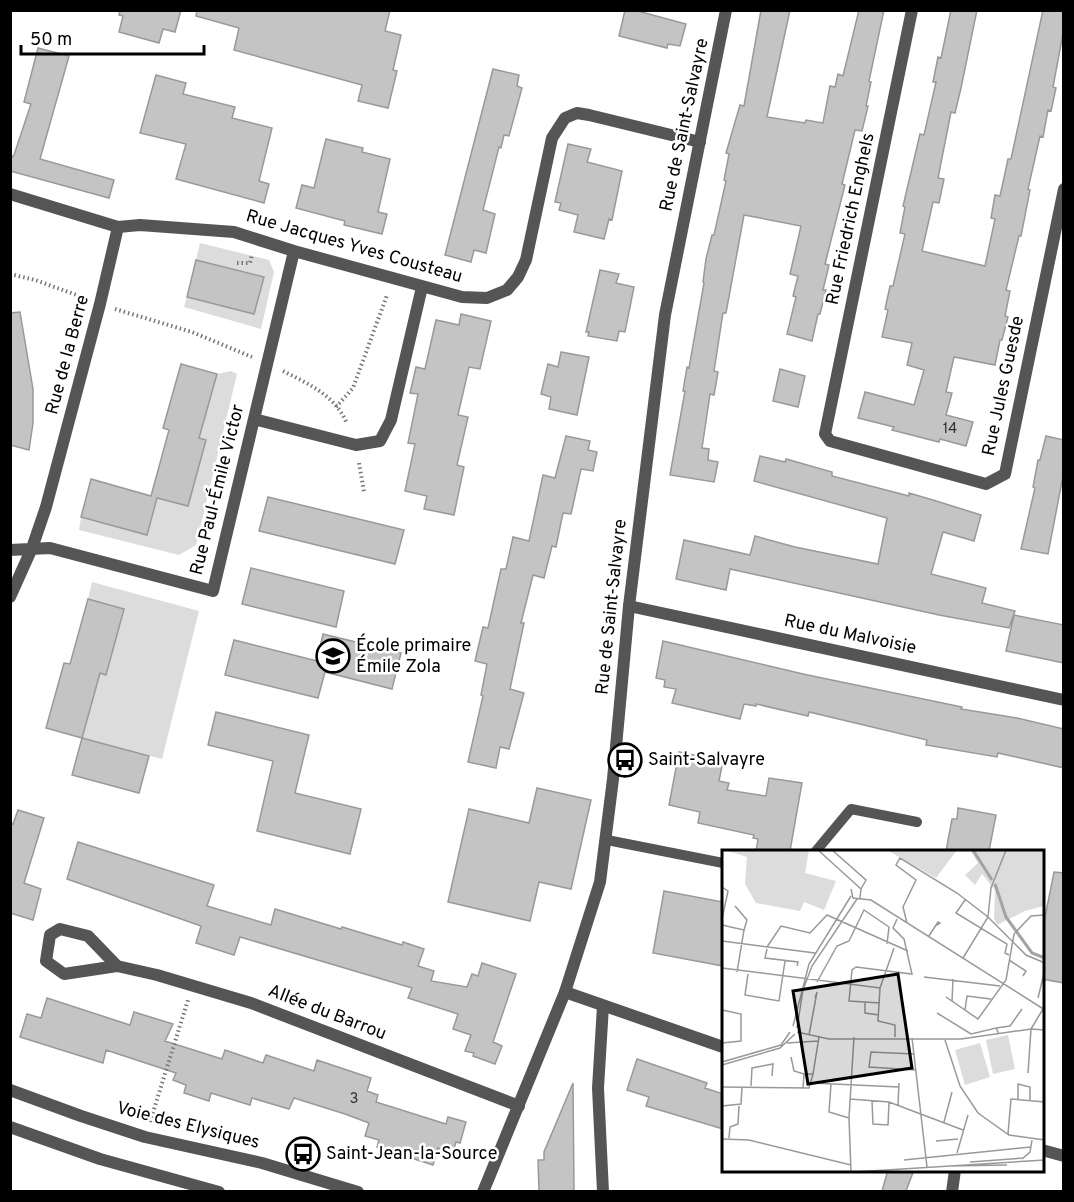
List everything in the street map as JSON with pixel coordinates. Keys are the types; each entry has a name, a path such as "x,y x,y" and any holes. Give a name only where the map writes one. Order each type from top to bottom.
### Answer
{"street":[{"name":"Rue de Saint-Salvayre","path":"483,1191 565,992 600,882 607,840 628,606 665,315 726,10"},
{"name":"Rue Friedrich Enghels","path":"825,434 912,10"},
{"name":"Rue Jacques Yves Cousteau","path":"118,227 141,225 234,232 422,287 462,297 487,298 507,290 518,277 526,260 552,138 565,118 577,113 589,115 700,142"},
{"name":"Rue Jules Guesde","path":"825,434 830,441 986,484 1005,474 1064,189"},
{"path":"10,194 118,227"},
{"name":"Rue de la Berre","path":"10,597 32,548 46,507 118,227"},
{"name":"Rue Paul-Émile Victor","path":"32,548 51,548 213,591 294,251"},
{"path":"254,419 356,445 380,441 391,420 422,287"},
{"path":"10,550 32,548"},
{"name":"Rue du Malvoisie","path":"628,606 1064,700"},
{"name":"Allée du Barrou","path":"117,966 88,936 60,929 50,935 46,961 64,974 117,966 192,985 251,1003 519,1106"},
{"path":"565,992 722,1047"},
{"path":"603,1006 598,1088 603,1191"},
{"name":"Voie des Elysiques","path":"10,1090 145,1137 262,1163 358,1191"},
{"path":"10,1127 100,1158 219,1191"},
{"path":"1044,1151 1064,1156"},
{"path":"952,1191 955,1172"}],"lane":[{"path":"817,850 851,809 917,822"},
{"path":"607,840 722,863"}],"path":[{"path":"10,274 35,280 100,304 192,333 267,363 319,389 344,416 356,445 364,492"},
{"path":"336,407 353,388 378,314 393,279"},
{"path":"145,1137 192,985"}],"shaded area":[{"path":"200,243 269,260 274,272 261,329 184,307 187,297 254,314 263,277 196,260"},
{"path":"231,371 237,374 196,545 179,555 79,530 81,517 147,535 157,498 188,506 206,441 199,438 217,374"},
{"path":"92,582 199,611 162,759 82,738 100,673 106,675 124,609 88,599"}],"building":[{"path":"120,10 181,10 175,32 163,29 159,43 119,32 123,16 119,15"},
{"path":"197,10 390,10 385,31 401,35 393,70 397,71 388,108 358,101 362,85 234,50 239,28 196,16"},
{"path":"625,10 634,10 686,24 680,46 668,44 667,48 619,36"},
{"path":"761,10 790,10 767,117 805,123 806,120 823,123 830,86 835,87 838,74 843,76 859,10 884,10 869,81 871,82 866,106 868,106 862,131 855,130 842,184 845,185 825,264 829,265 823,290 826,290 812,341 787,334 796,297 793,296 798,276 790,274 801,226 744,215 726,313 723,313 714,371 718,372 714,395 710,394 702,448 709,449 708,460 718,462 714,482 670,475 687,367 689,368 704,283 706,259 726,181 724,180 729,154 726,153 740,105 744,106"},
{"path":"951,10 977,10 955,113 951,112 938,178 944,179 939,203 933,202 922,251 985,266 995,219 991,218 995,195 1000,196 1008,159 1011,159 1043,10 1064,10 1064,28 1053,87 1056,88 1051,111 1048,110 1043,137 1040,136 1028,189 1030,190 1021,236 1019,236 1006,290 1010,291 1005,316 1008,317 995,365 954,357 946,392 952,393 946,415 973,422 966,446 892,430 894,427 858,418 865,392 914,405 924,370 907,365 912,343 882,337 890,286 893,286 905,234 900,233 905,207 903,206 920,134 924,135 936,82 933,82 938,57 941,58"},
{"path":"38,48 69,56 40,159 114,180 109,198 10,171 10,159 14,155 31,104 24,102"},
{"path":"493,69 519,75 517,86 522,88 509,136 504,135 501,148 499,147 483,210 495,214 486,253 474,250 471,262 445,255"},
{"path":"156,75 186,83 183,94 235,107 232,118 272,128 259,181 269,184 264,203 176,179 186,144 140,133"},
{"path":"326,139 363,148 362,152 390,159 378,212 387,214 382,234 344,225 345,221 296,208 302,185 314,188"},
{"path":"568,144 591,149 587,162 622,171 612,220 609,219 604,239 574,232 578,215 559,210 561,203 555,202"},
{"path":"196,260 264,277 254,314 187,297"},
{"path":"600,270 619,274 616,283 634,287 625,332 619,331 617,341 588,336 589,332 586,332"},
{"path":"20,312 33,389 33,423 29,450 10,445 10,313"},
{"path":"461,314 491,321 480,369 469,367 458,415 468,417 457,465 464,467 454,515 424,509 427,496 405,491 415,444 408,443 418,394 410,393 416,367 425,369 436,320 459,325"},
{"path":"561,352 589,357 577,415 549,409 551,397 541,394 548,364 558,367"},
{"path":"181,364 217,374 199,438 206,440 188,506 157,498 147,535 81,517 91,479 151,496 169,430 163,428"},
{"path":"780,369 805,376 798,407 773,401"},
{"path":"566,436 590,441 588,450 597,452 593,471 581,469 571,514 563,513 556,547 552,546 544,578 533,575 521,623 524,623 510,689 524,693 509,749 500,747 496,768 468,762 483,696 481,695 487,664 475,661 483,627 488,628 501,569 506,569 513,537 529,541 543,475 555,478"},
{"path":"1046,436 1064,440 1064,471 1048,554 1021,549 1035,488 1033,487 1038,460 1040,460"},
{"path":"760,456 785,462 786,459 832,472 832,476 909,496 909,493 981,515 974,541 943,532 931,574 986,588 982,603 1015,611 1009,628 730,569 726,590 676,579 684,540 750,555 755,536 795,547 878,564 887,518 754,481"},
{"path":"268,497 404,530 395,564 259,531"},
{"path":"251,568 344,591 336,627 242,604"},
{"path":"88,599 124,609 106,675 100,673 82,738 46,728 64,663 70,664"},
{"path":"1014,615 1064,625 1064,663 1006,651"},
{"path":"323,634 401,653 392,689 325,672 318,698 225,675 234,640 317,661"},
{"path":"663,641 803,674 962,707 961,709 1017,718 1064,729 1064,768 998,753 997,757 926,745 927,740 809,712 808,716 756,704 756,706 744,704 740,719 672,703 676,689 664,687 665,680 656,678"},
{"path":"216,712 309,735 295,793 361,809 350,854 257,831 273,761 208,745"},
{"path":"82,738 149,756 139,793 72,775"},
{"path":"679,752 723,761 719,781 729,783 727,790 766,796 769,778 802,783 790,850 756,850 758,839 753,838 754,835 698,823 700,812 669,805"},
{"path":"537,788 591,800 571,889 539,882 530,921 448,902 469,809 529,823"},
{"path":"958,808 996,815 989,850 946,850 952,819 957,819"},
{"path":"18,810 44,818 24,883 41,889 33,920 10,913 10,823 13,824"},
{"path":"78,842 214,885 207,906 271,925 275,909 341,929 342,927 402,945 403,942 424,949 418,966 434,971 431,981 467,987 472,974 478,976 482,963 516,974 493,1042 502,1046 495,1064 465,1051 471,1035 453,1029 458,1014 408,998 412,988 240,937 234,955 196,943 201,926 67,879"},
{"path":"1054,872 1064,873 1064,983 1044,979 1044,922"},
{"path":"664,891 722,902 722,966 653,953"},
{"path":"47,998 130,1025 134,1012 173,1024 165,1041 222,1059 225,1050 263,1063 266,1055 314,1071 317,1060 371,1078 367,1091 378,1095 376,1102 446,1124 448,1117 466,1122 460,1143 456,1142 453,1153 438,1148 433,1165 377,1147 379,1140 365,1136 369,1123 294,1098 289,1109 252,1098 250,1105 211,1093 209,1101 184,1093 186,1085 173,1080 176,1073 106,1050 103,1063 20,1037 27,1014 41,1018"},
{"path":"637,1059 707,1083 705,1088 722,1094 722,1129 646,1106 649,1097 627,1090"},
{"path":"573,1083 574,1191 539,1191 538,1160 544,1160 544,1152"},
{"path":"887,1172 913,1172 906,1191 882,1191"}],"place":[{"name":"École primaire Émile Zola","path":"333,656"},
{"name":"Saint-Salvayre","path":"625,760"},
{"name":"Saint-Jean-la-Source","path":"303,1154"}]}
